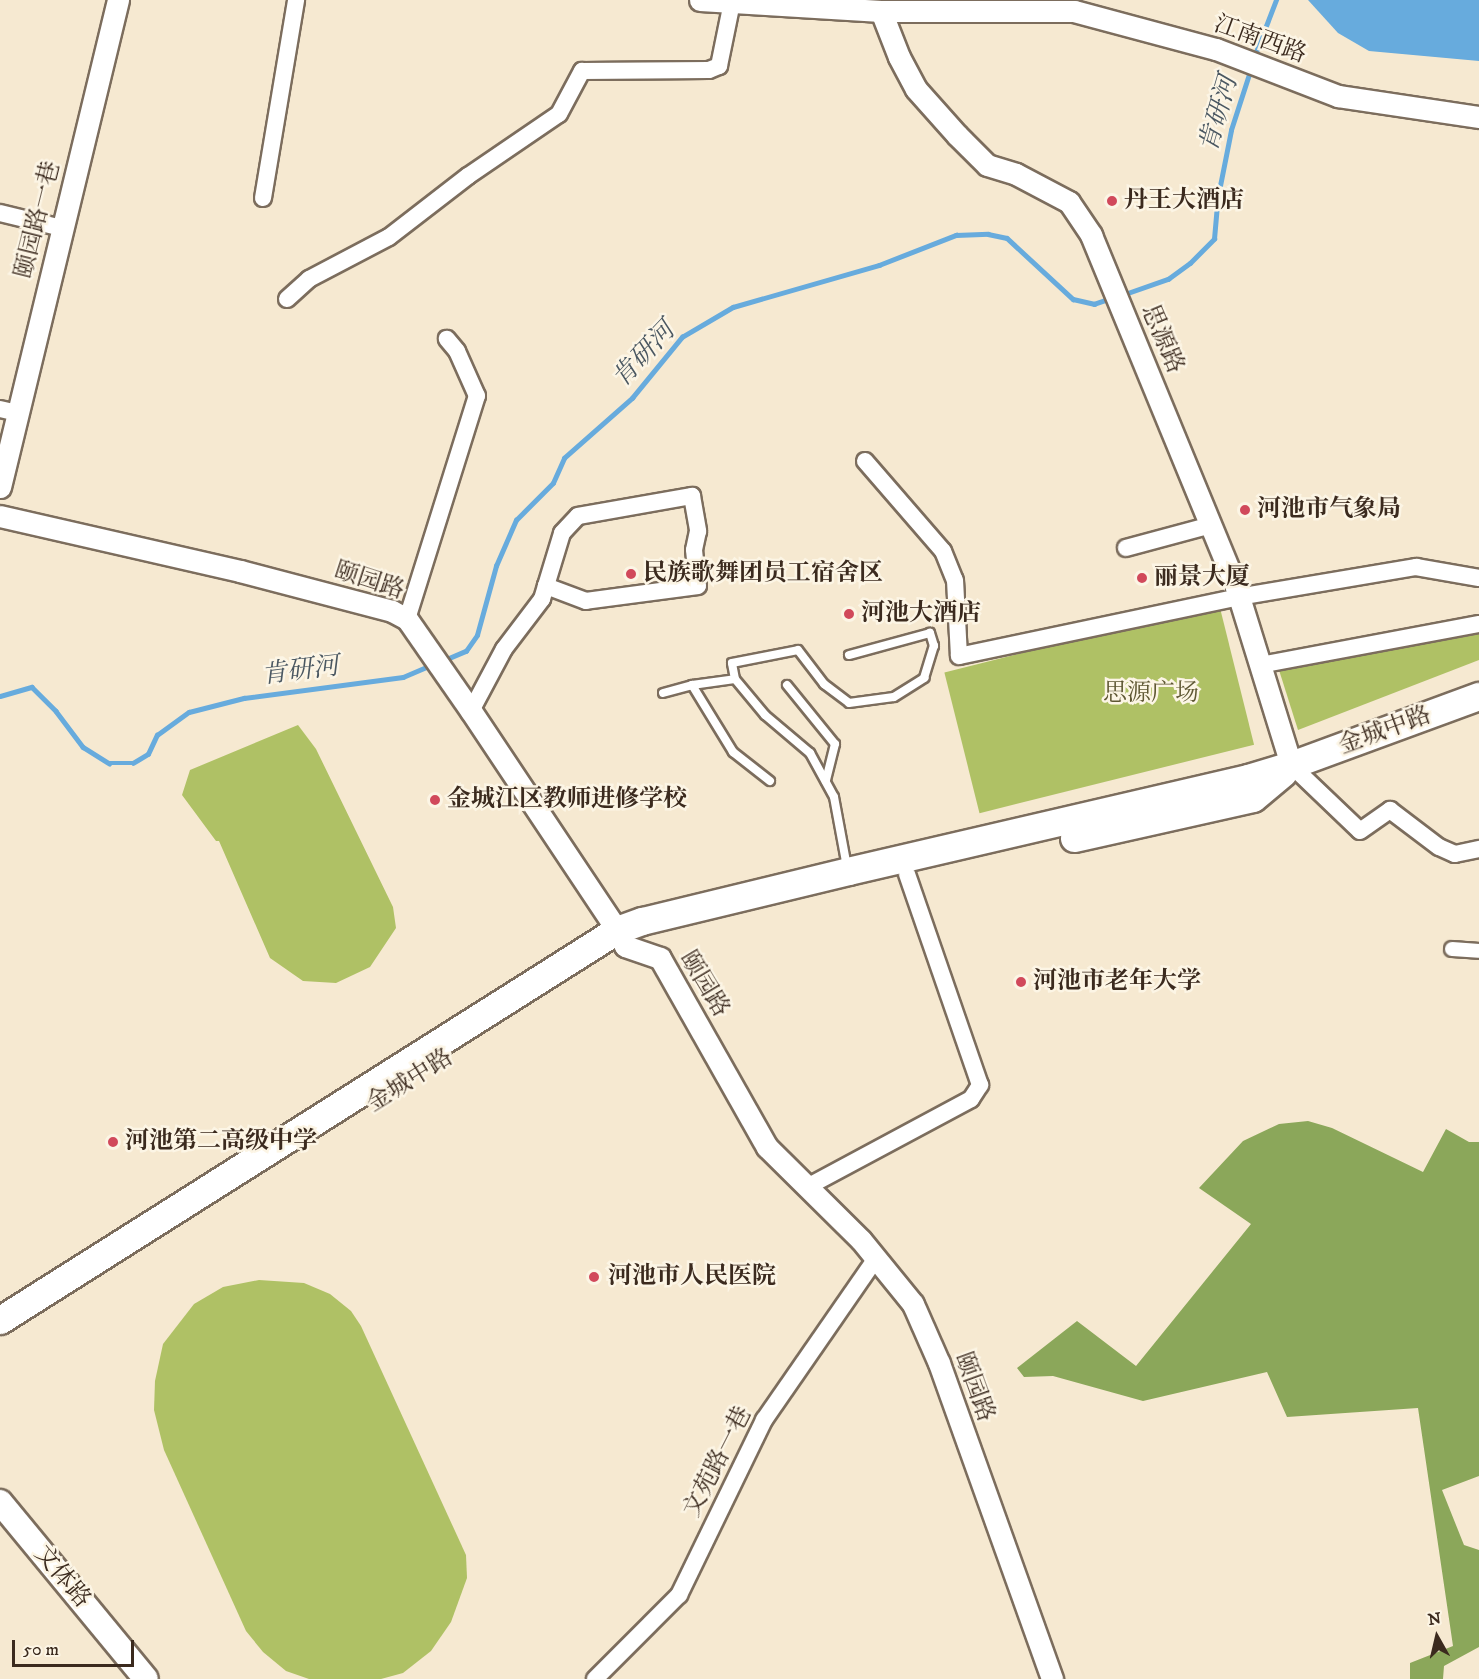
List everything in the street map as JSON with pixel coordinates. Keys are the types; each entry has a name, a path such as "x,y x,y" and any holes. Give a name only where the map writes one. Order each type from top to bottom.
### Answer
{"main road":[{"name":"金城中路","path":"0,1341 621,938 642,921 848,879 1248,778 1291,765 1479,696"},
{"path":"848,879 907,874 1253,798 1291,765"},
{"name":"金城中路","path":"0,1320 621,938"},
{"name":"文体路","path":"0,1502 146,1679"}],"street":[{"name":"颐园路一巷","path":"0,486 9,411 62,228 118,0"},
{"path":"263,198 296,0"},
{"name":"江南西路","path":"700,0 881,11 1074,11 1216,49 1338,96 1479,117"},
{"path":"287,299 309,279 389,237 468,176 559,114 582,71 709,70 719,66 732,2"},
{"name":"思源路","path":"881,11 899,57 916,89 957,135 987,165 1016,174 1070,202 1091,235 1239,597 1291,765"},
{"path":"0,213 62,228"},
{"path":"407,620 477,396 458,351 447,339"},
{"path":"865,461 943,551 955,580 959,656 1239,597 1416,567 1479,578"},
{"path":"471,711 504,649 542,599 562,533 578,516 692,496 698,531 694,550 698,586 586,601 546,586"},
{"name":"颐园路","path":"0,516 240,571 392,612 407,620 456,688 621,938 660,958 767,1146 876,1258 914,1304 939,1364 1052,1679"},
{"path":"1126,548 1211,525"},
{"path":"1260,665 1479,624"},
{"path":"1291,765 1360,831 1390,810 1438,846 1455,854 1479,849"},
{"path":"807,1187 971,1099 980,1085 907,874"},
{"path":"1452,949 1479,951"},
{"name":"文苑路一巷","path":"595,1679 679,1595 764,1420 876,1258"}],"lane":[{"path":"848,879 834,797 810,753 765,715 735,679 732,663 798,650 824,684 849,703 894,697 924,678 934,646 930,633 849,655"},
{"path":"663,693 692,685 735,679"},
{"path":"692,685 733,752 770,781"},
{"path":"787,685 835,744 825,782"}],"green space":[{"name":"思源广场","path":"1219,604 1254,745 979,813 944,672"},
{"path":"1479,634 1479,660 1298,730 1279,670"},
{"path":"298,725 316,749 393,907 396,928 370,967 336,983 303,981 270,958 219,841 216,841 182,795 190,770"},
{"path":"1308,1121 1332,1128 1423,1172 1446,1129 1469,1142 1479,1142 1479,1476 1442,1490 1464,1545 1479,1550 1479,1647 1444,1666 1443,1679 1410,1679 1410,1663 1453,1646 1418,1408 1287,1417 1267,1372 1143,1401 1053,1376 1024,1377 1017,1368 1077,1321 1136,1366 1251,1224 1199,1188 1243,1141 1279,1124"},
{"path":"259,1280 304,1283 330,1294 351,1311 361,1326 466,1555 467,1578 451,1622 431,1651 403,1673 381,1679 309,1679 286,1671 263,1652 246,1631 164,1450 154,1410 155,1381 163,1344 194,1304 223,1287"}],"water":[{"path":"1308,0 1479,0 1479,61 1369,51 1338,33"}],"waterway":[{"name":"肯研河","path":"1254,57 1276,0"},
{"name":"肯研河","path":"1122,295 1168,279 1190,263 1214,239 1217,201 1231,130 1251,68"},
{"name":"肯研河","path":"442,661 466,651 477,635 496,566 516,520 553,483 564,458 632,398 682,337 733,307 879,265 956,235 988,234 1007,238 1073,299 1094,304 1111,298"},
{"name":"肯研河","path":"0,696 32,687 56,711 83,747 109,763 133,763 148,754 157,735 189,712 244,698 403,677 431,665"}],"place":[{"name":"丹王大酒店","path":"1112,201"},
{"name":"河池市气象局","path":"1245,510"},
{"name":"民族歌舞团员工宿舍区","path":"631,574"},
{"name":"丽景大厦","path":"1142,578"},
{"name":"河池大酒店","path":"849,614"},
{"name":"金城江区教师进修学校","path":"435,800"},
{"name":"河池市老年大学","path":"1021,982"},
{"name":"河池第二高级中学","path":"113,1142"},
{"name":"河池市人民医院","path":"594,1277"}]}
